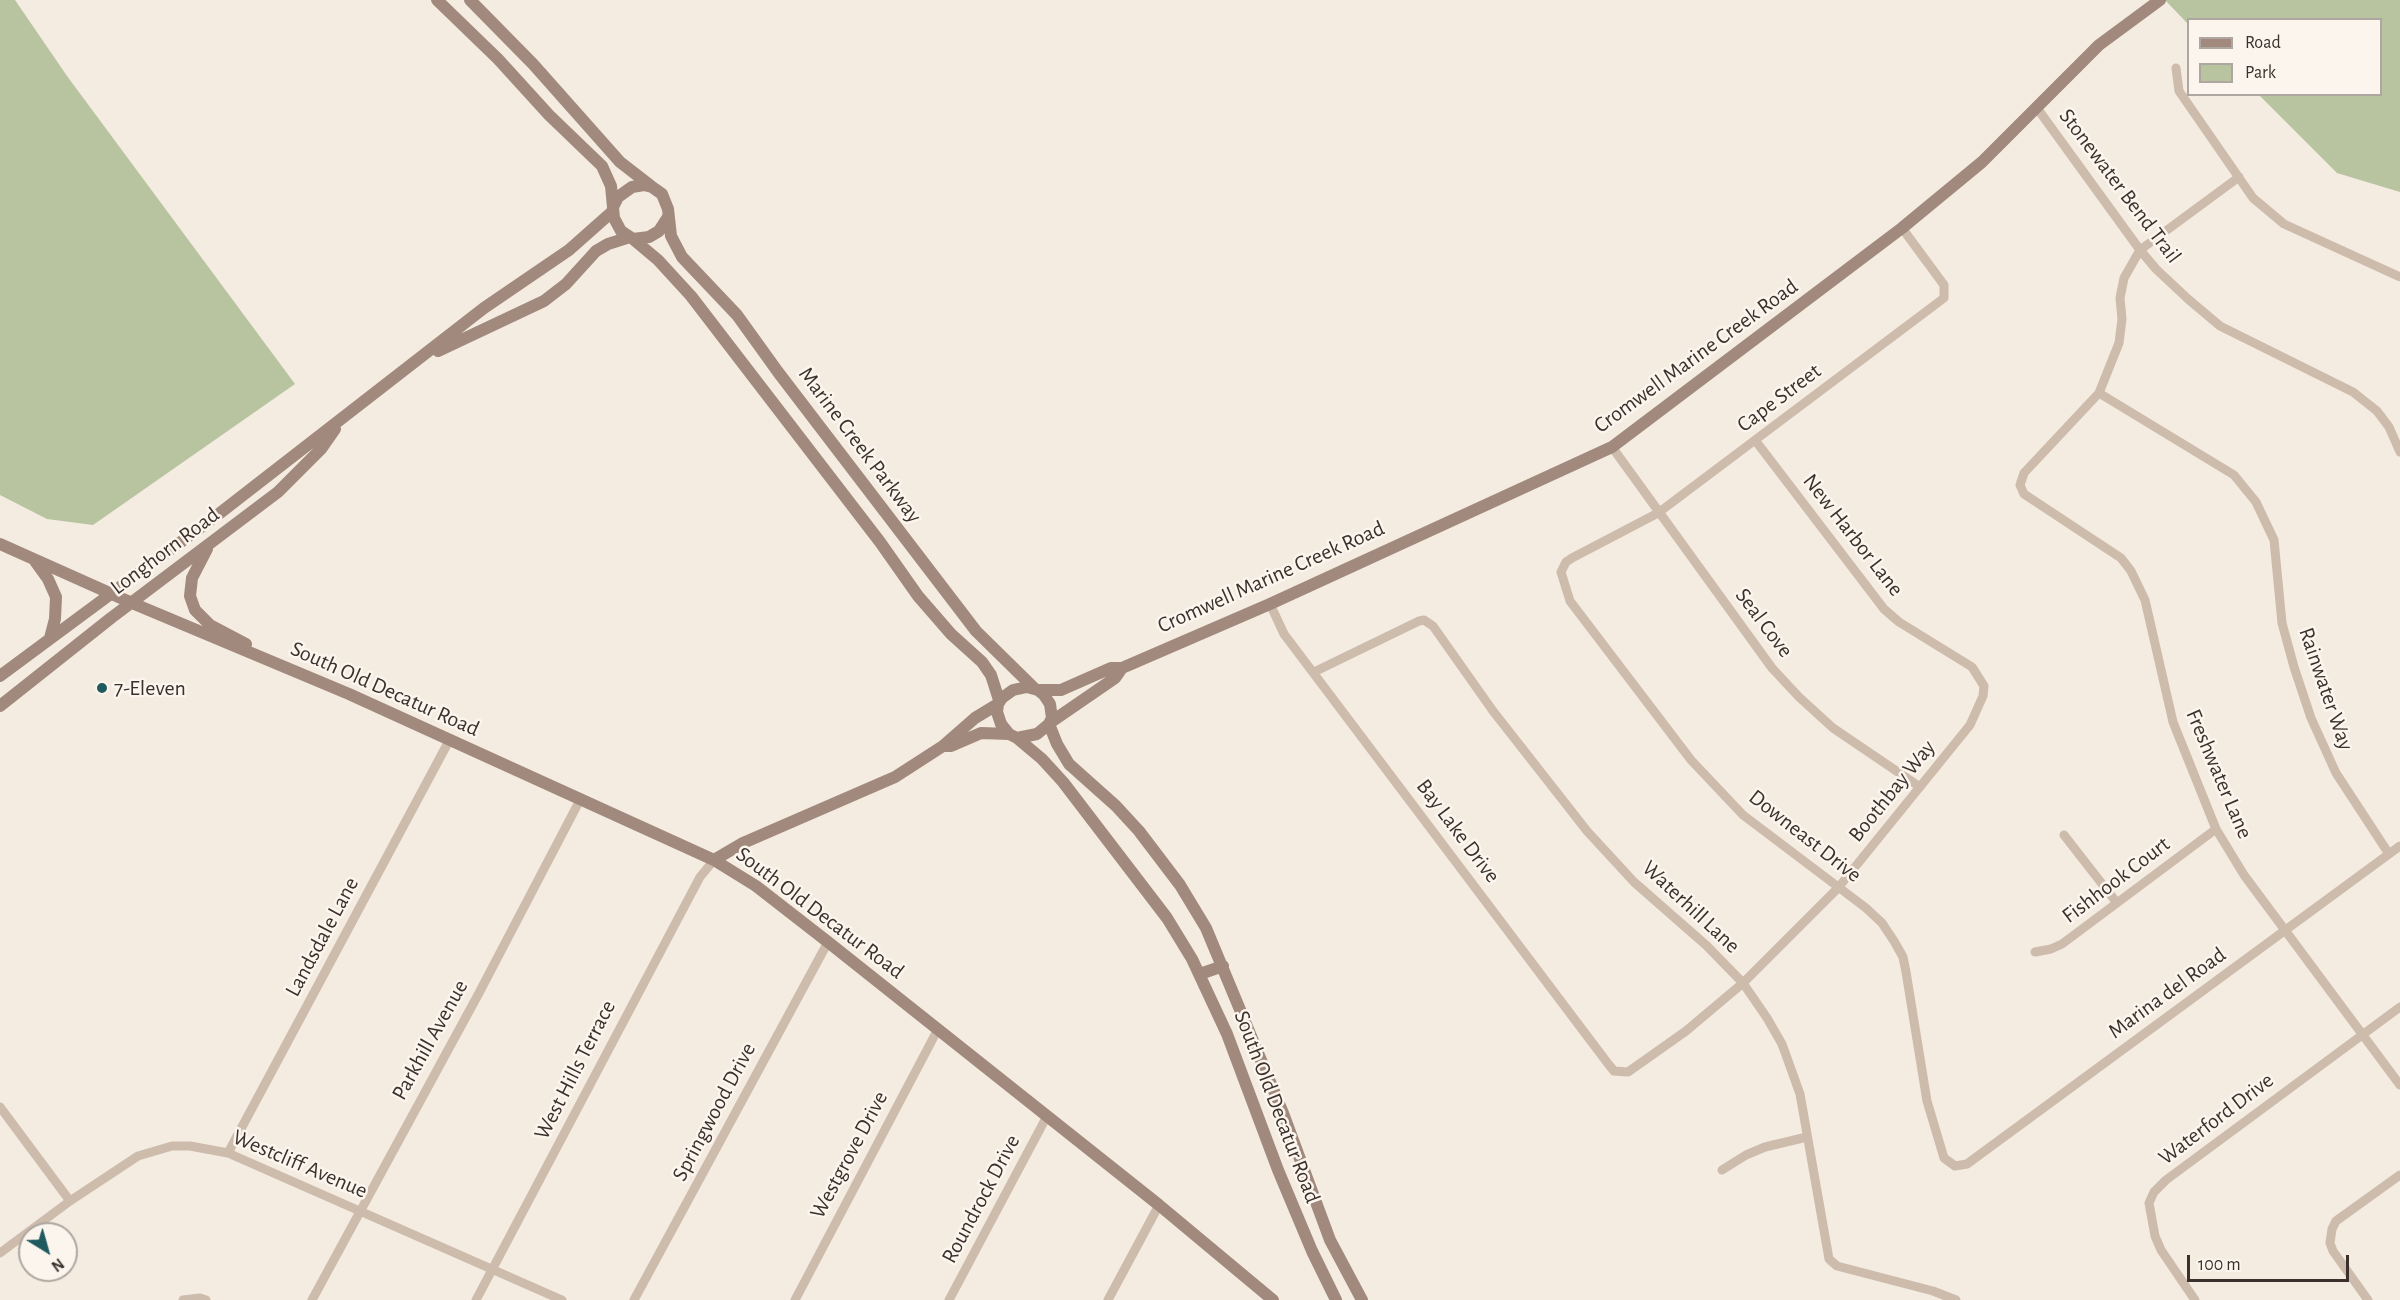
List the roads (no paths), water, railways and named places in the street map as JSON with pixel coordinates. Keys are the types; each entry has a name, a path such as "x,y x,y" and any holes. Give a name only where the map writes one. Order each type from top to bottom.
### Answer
{"main road":[{"path":"437,0 602,166 611,186 613,209 618,228 632,238 643,239 655,235 668,217 666,200 662,194 620,162 526,56 470,0"},
{"name":"Cromwell Marine Creek Road","path":"1036,689 1061,690 1111,668 1122,668 1270,604 1612,447 1902,228 1982,162 2078,65 2114,34 2160,0"},
{"path":"613,209 618,197 627,189 638,185 652,187"},
{"name":"Longhorn Road","path":"0,676 220,513 484,308 569,250 613,209"},
{"name":"Marine Creek Parkway","path":"668,217 671,236 682,257 737,315 976,632 1036,689"},
{"name":"Longhorn Road","path":"420,359 544,301 566,284 596,251 608,244 632,238"},
{"name":"Marine Creek Parkway","path":"632,238 662,263 691,296 880,542 918,596 951,634 982,662 991,675 999,702"},
{"name":"Longhorn Road","path":"0,706 278,492 321,449 343,418"},
{"name":"South Old Decatur Road","path":"0,544 450,740 714,860 756,886 828,942 1159,1205 1269,1298"},
{"path":"211,544 192,578 190,596 201,617 315,681"},
{"path":"34,560 48,579 56,597 55,619 50,638"},
{"name":"Cromwell Marine Creek Road","path":"1050,723 1115,678 1122,668"},
{"path":"714,860 743,843 895,777 943,746 975,718 1013,690 1036,689 1050,704 1050,723 1037,734 1013,736 981,733 951,746 943,746"},
{"path":"999,702 998,718 1013,736"},
{"name":"South Old Decatur Road","path":"1050,723 1059,748 1069,764 1116,806 1160,857 1194,906 1223,966 1284,1113 1330,1240 1358,1295"},
{"name":"South Old Decatur Road","path":"1013,736 1042,759 1064,782 1167,918 1200,974 1227,1034 1278,1170 1335,1300"},
{"path":"1200,974 1223,966"},
{"path":"1335,1300 1358,1295"}],"street":[{"path":"2176,68 2179,91 2253,198 2284,224 2310,238 2400,277"},
{"name":"Stonewater Bend Trail","path":"2037,108 2156,269 2220,326 2262,349 2325,376 2353,392 2377,411 2389,428 2400,452"},
{"path":"2099,393 2119,343 2122,319 2120,298 2124,278 2140,250 2239,177"},
{"name":"Cape Street","path":"1563,567 1572,558 1658,513 1944,298 1944,285 1902,228"},
{"name":"Freshwater Lane","path":"2099,393 2024,473 2020,485 2024,494 2121,558 2131,571 2145,600 2174,723 2216,829 2244,875 2284,931 2400,1085"},
{"name":"Rainwater Way","path":"2099,393 2234,475 2256,501 2274,540 2282,623 2311,718 2336,773 2389,854"},
{"name":"New Harbor Lane","path":"1755,440 1884,609 1899,622 1972,667 1984,686"},
{"name":"Seal Cove","path":"1612,447 1772,668 1799,698 1833,728 1920,787"},
{"name":"Downeast Drive","path":"1563,567 1563,578 1570,601 1691,760 1743,815 1882,923 1903,957 1927,1101 1941,1151 1948,1163 1954,1166"},
{"name":"Bay Lake Drive","path":"1270,604 1284,634 1609,1065 1614,1071 1624,1073"},
{"name":"Waterhill Lane","path":"1314,672 1419,621 1429,623 1493,711 1587,831 1634,882 1707,946 1743,983 1782,1044 1800,1094 1829,1259 1838,1266 1933,1291 1956,1300"},
{"name":"Boothbay Way","path":"1624,1073 1634,1070 1686,1031 1743,983 1838,888 1970,724 1979,709 1984,686"},
{"name":"Landsdale Lane","path":"228,1153 450,740"},
{"name":"Parkhill Avenue","path":"312,1300 479,993 581,798"},
{"name":"Fishhook Court","path":"2035,952 2052,949 2062,944 2216,829"},
{"path":"2064,835 2117,903"},
{"name":"Marina del Road","path":"1954,1166 1967,1164 2400,846"},
{"name":"West Hills Terrace","path":"476,1300 689,896 700,877 714,860"},
{"name":"Springwood Drive","path":"634,1300 828,942"},
{"name":"Waterford Drive","path":"2195,1300 2161,1250 2155,1236 2149,1203 2154,1192 2166,1180 2400,1007"},
{"name":"Westgrove Drive","path":"795,1300 938,1029"},
{"path":"0,1107 70,1201"},
{"name":"Roundrock Drive","path":"949,1300 1047,1116"},
{"path":"1722,1170 1746,1155 1765,1147 1807,1137"},
{"name":"Westcliff Avenue","path":"0,1253 70,1201 138,1156 172,1146 206,1147 228,1153 562,1300"},
{"path":"2368,1300 2333,1251 2330,1243 2332,1229 2336,1221 2400,1174"},
{"path":"1108,1300 1159,1205"},
{"path":"183,1300 200,1298 206,1300"}],"place":[{"name":"7-Eleven","path":"102,688"}]}
